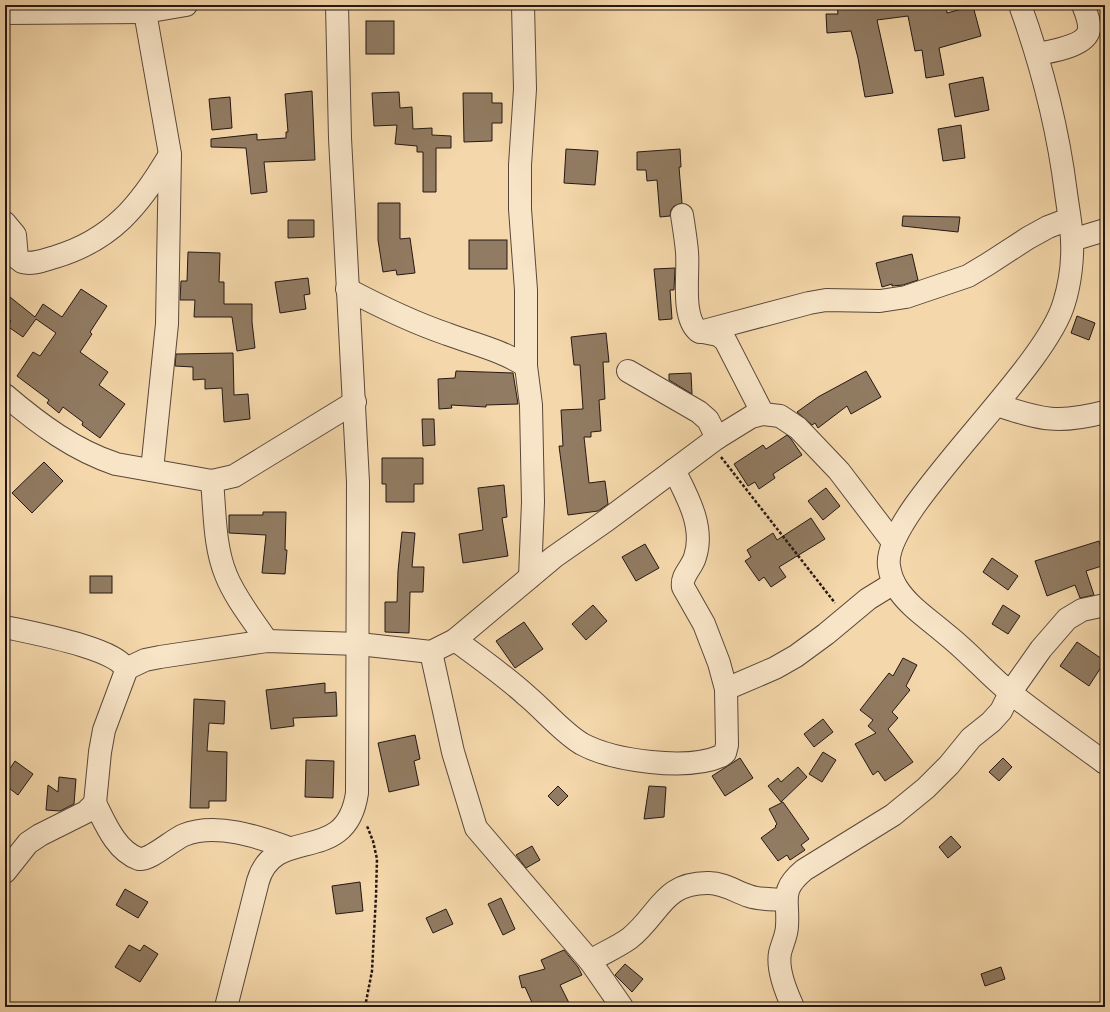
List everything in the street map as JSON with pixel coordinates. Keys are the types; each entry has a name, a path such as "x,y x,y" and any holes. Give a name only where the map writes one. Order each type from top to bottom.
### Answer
{"street":[{"path":"11,10 145,12 186,5"},
{"path":"226,1007 261,872 276,855 289,848 321,842 330,837 352,815 356,804 358,482 340,138 337,5"},
{"path":"523,5 525,89 520,166 520,209 526,290 526,366 531,405 533,502 530,577"},
{"path":"1020,5 1038,54 1062,161 1071,229 1069,274 1064,304 1045,342 998,405 938,475 909,514 893,542 889,557 894,583 904,598 1010,693 1105,763"},
{"path":"1038,54 1074,44 1085,38 1089,27 1083,5"},
{"path":"145,12 170,154 167,324 152,470"},
{"path":"5,223 15,235 17,258 22,262 38,262 70,252 89,244 124,219 154,182 170,154"},
{"path":"682,215 687,253 689,313 693,327 700,332 718,335 725,340 763,414"},
{"path":"700,332 766,314 826,300 880,301 906,297 972,274 1048,227 1105,230"},
{"path":"347,289 384,308 446,334 502,352 526,366"},
{"path":"628,371 699,412 708,420 717,438"},
{"path":"5,395 48,429 76,447 116,464 212,481 234,476 355,402"},
{"path":"998,405 1040,419 1054,420 1065,420 1105,412"},
{"path":"126,669 145,660 160,656 267,641 358,644 431,652 455,640 554,557 717,438 751,417 763,414 780,416 798,428 839,471 893,542"},
{"path":"455,640 526,694 569,734 582,743 598,750 625,757 665,764 689,764 721,756 726,751 727,745 726,690 712,642 684,587 683,577 694,562 698,541 695,519 688,497 674,470"},
{"path":"212,481 218,549 222,565 227,578 267,641"},
{"path":"726,690 775,668 796,656 846,618 868,599 894,583"},
{"path":"792,1007 783,977 780,957 787,927 787,892 792,882 804,870 893,815 926,788 971,738 996,716 1010,693 1042,649 1067,619 1082,610 1105,605"},
{"path":"5,627 96,650 119,661 126,669 125,676 104,730 94,803 86,812 40,835 28,843 5,872"},
{"path":"431,652 453,752 476,828 590,961 622,1007"},
{"path":"94,803 118,843 132,856 139,859 149,856 184,835 196,832 245,834 289,848"},
{"path":"590,961 629,938 652,917 666,898 681,887 696,883 711,883 736,890 750,897 786,900"}],"path":[{"path":"717,438 723,461 846,618"},
{"path":"356,804 374,841 377,859 372,971 366,1007"}],"building":[{"path":"837,5 946,5 947,13 973,6 981,36 939,48 944,75 926,78 922,50 915,51 908,16 877,20 893,93 865,97 858,58 851,31 827,33 826,14 838,14"},
{"path":"366,21 394,21 394,54 366,54"},
{"path":"983,77 989,110 955,117 949,84"},
{"path":"312,91 315,160 264,162 267,192 251,194 246,148 211,147 211,139 257,134 257,140 286,138 286,132 288,132 285,94"},
{"path":"399,92 400,108 412,107 413,129 432,128 432,135 451,136 451,148 436,148 436,192 423,192 423,152 417,152 417,146 395,144 397,125 374,126 372,93"},
{"path":"463,93 492,93 492,103 502,103 502,123 492,123 492,141 464,142"},
{"path":"230,97 232,128 212,130 209,99"},
{"path":"961,125 965,158 943,161 938,129"},
{"path":"566,149 598,151 595,185 564,183"},
{"path":"680,149 681,167 679,167 682,203 674,206 671,210 670,216 660,217 657,180 647,181 646,170 637,170 637,152"},
{"path":"378,203 400,203 400,239 410,238 415,273 397,275 396,270 383,272 378,240"},
{"path":"903,216 960,217 958,232 902,226"},
{"path":"288,220 314,220 314,237 288,238"},
{"path":"469,240 507,240 507,269 469,269"},
{"path":"188,252 220,253 219,282 224,282 224,304 252,304 252,322 255,348 237,351 232,317 194,317 195,300 180,300 181,281 187,281"},
{"path":"912,254 918,280 903,285 892,286 892,284 882,287 876,263"},
{"path":"675,268 674,290 670,290 672,319 659,320 654,269"},
{"path":"308,278 310,294 304,295 306,309 280,313 275,282"},
{"path":"81,289 107,306 90,332 92,334 80,352 108,372 99,385 125,404 100,438 82,425 83,422 63,407 59,413 47,403 49,400 17,376 33,352 40,356 56,333 36,319 23,337 7,326 11,321 5,316 5,293 35,317 43,304 62,317"},
{"path":"1077,316 1095,323 1089,340 1071,333"},
{"path":"606,333 609,362 603,362 605,399 599,400 601,431 591,432 591,437 584,437 589,483 605,481 608,504 598,511 568,515 559,446 563,446 561,410 583,409 580,365 574,365 571,337"},
{"path":"233,353 234,395 248,394 250,419 224,422 222,388 205,389 205,379 193,380 193,367 175,366 176,354"},
{"path":"456,371 513,373 518,404 486,405 486,407 451,405 452,408 439,409 438,379 455,378"},
{"path":"866,371 881,397 851,414 847,406 818,428 815,423 812,425 797,412 818,397"},
{"path":"691,373 692,394 669,380 669,374"},
{"path":"422,419 434,419 435,445 423,446"},
{"path":"787,435 802,455 773,474 775,478 759,489 755,482 748,486 734,464 763,445 766,449"},
{"path":"382,458 423,458 423,484 414,484 414,502 386,502 386,484 382,484"},
{"path":"44,462 63,481 32,513 12,493"},
{"path":"504,485 507,517 502,518 508,556 463,563 459,534 483,530 478,488"},
{"path":"826,488 840,506 823,520 808,501"},
{"path":"263,512 286,512 285,550 287,550 285,574 262,573 266,535 229,533 229,515 263,515"},
{"path":"811,518 825,539 779,567 786,577 771,587 764,577 759,581 745,561 751,557 747,550 773,533 777,540"},
{"path":"402,532 415,533 412,567 424,567 423,592 410,592 409,633 385,632 385,602 397,602 398,571"},
{"path":"1099,541 1105,565 1086,571 1094,595 1080,598 1075,585 1047,596 1035,561"},
{"path":"645,544 659,568 636,581 622,557"},
{"path":"992,558 1018,576 1008,590 983,572"},
{"path":"90,576 112,576 112,593 90,593"},
{"path":"593,605 607,621 586,640 572,624"},
{"path":"1003,605 1020,616 1008,634 992,624"},
{"path":"524,622 543,649 515,668 496,641"},
{"path":"1077,642 1105,661 1089,686 1060,666"},
{"path":"903,658 917,665 906,686 910,690 892,712 898,718 888,729 913,762 885,781 878,771 873,775 855,744 876,733 868,726 873,720 860,710 889,673 893,676"},
{"path":"325,683 325,693 336,692 337,716 293,718 294,726 271,729 266,690"},
{"path":"194,699 225,701 224,724 209,723 207,751 227,752 226,801 209,801 209,808 190,808"},
{"path":"823,719 833,732 814,747 804,734"},
{"path":"415,735 420,759 414,761 419,785 389,792 378,743"},
{"path":"823,752 836,760 822,782 809,774"},
{"path":"740,758 753,778 725,796 712,776"},
{"path":"1003,758 1012,767 999,781 989,772"},
{"path":"306,760 334,761 333,798 305,797"},
{"path":"15,761 33,774 18,795 5,785 5,776"},
{"path":"798,767 807,777 781,802 768,786 778,778 781,782"},
{"path":"59,777 76,779 74,804 60,811 46,810 48,785 58,792"},
{"path":"558,786 568,796 558,806 548,796"},
{"path":"649,786 666,787 664,817 644,819"},
{"path":"783,802 809,839 801,845 805,850 790,860 787,855 778,861 761,838 776,827 775,826 777,824 769,809"},
{"path":"951,836 961,847 948,858 939,847"},
{"path":"532,846 540,860 526,868 516,855"},
{"path":"360,882 363,911 336,914 332,886"},
{"path":"125,889 148,902 138,918 116,905"},
{"path":"501,898 515,929 503,935 488,904"},
{"path":"446,909 453,924 433,933 426,918"},
{"path":"129,945 140,951 144,945 158,954 140,982 115,967"},
{"path":"564,950 578,967 582,975 560,985 571,1007 534,1007 525,987 522,988 519,976 545,969 541,960"},
{"path":"625,964 643,979 632,992 615,975"},
{"path":"1001,967 1005,979 985,986 981,974"}]}
